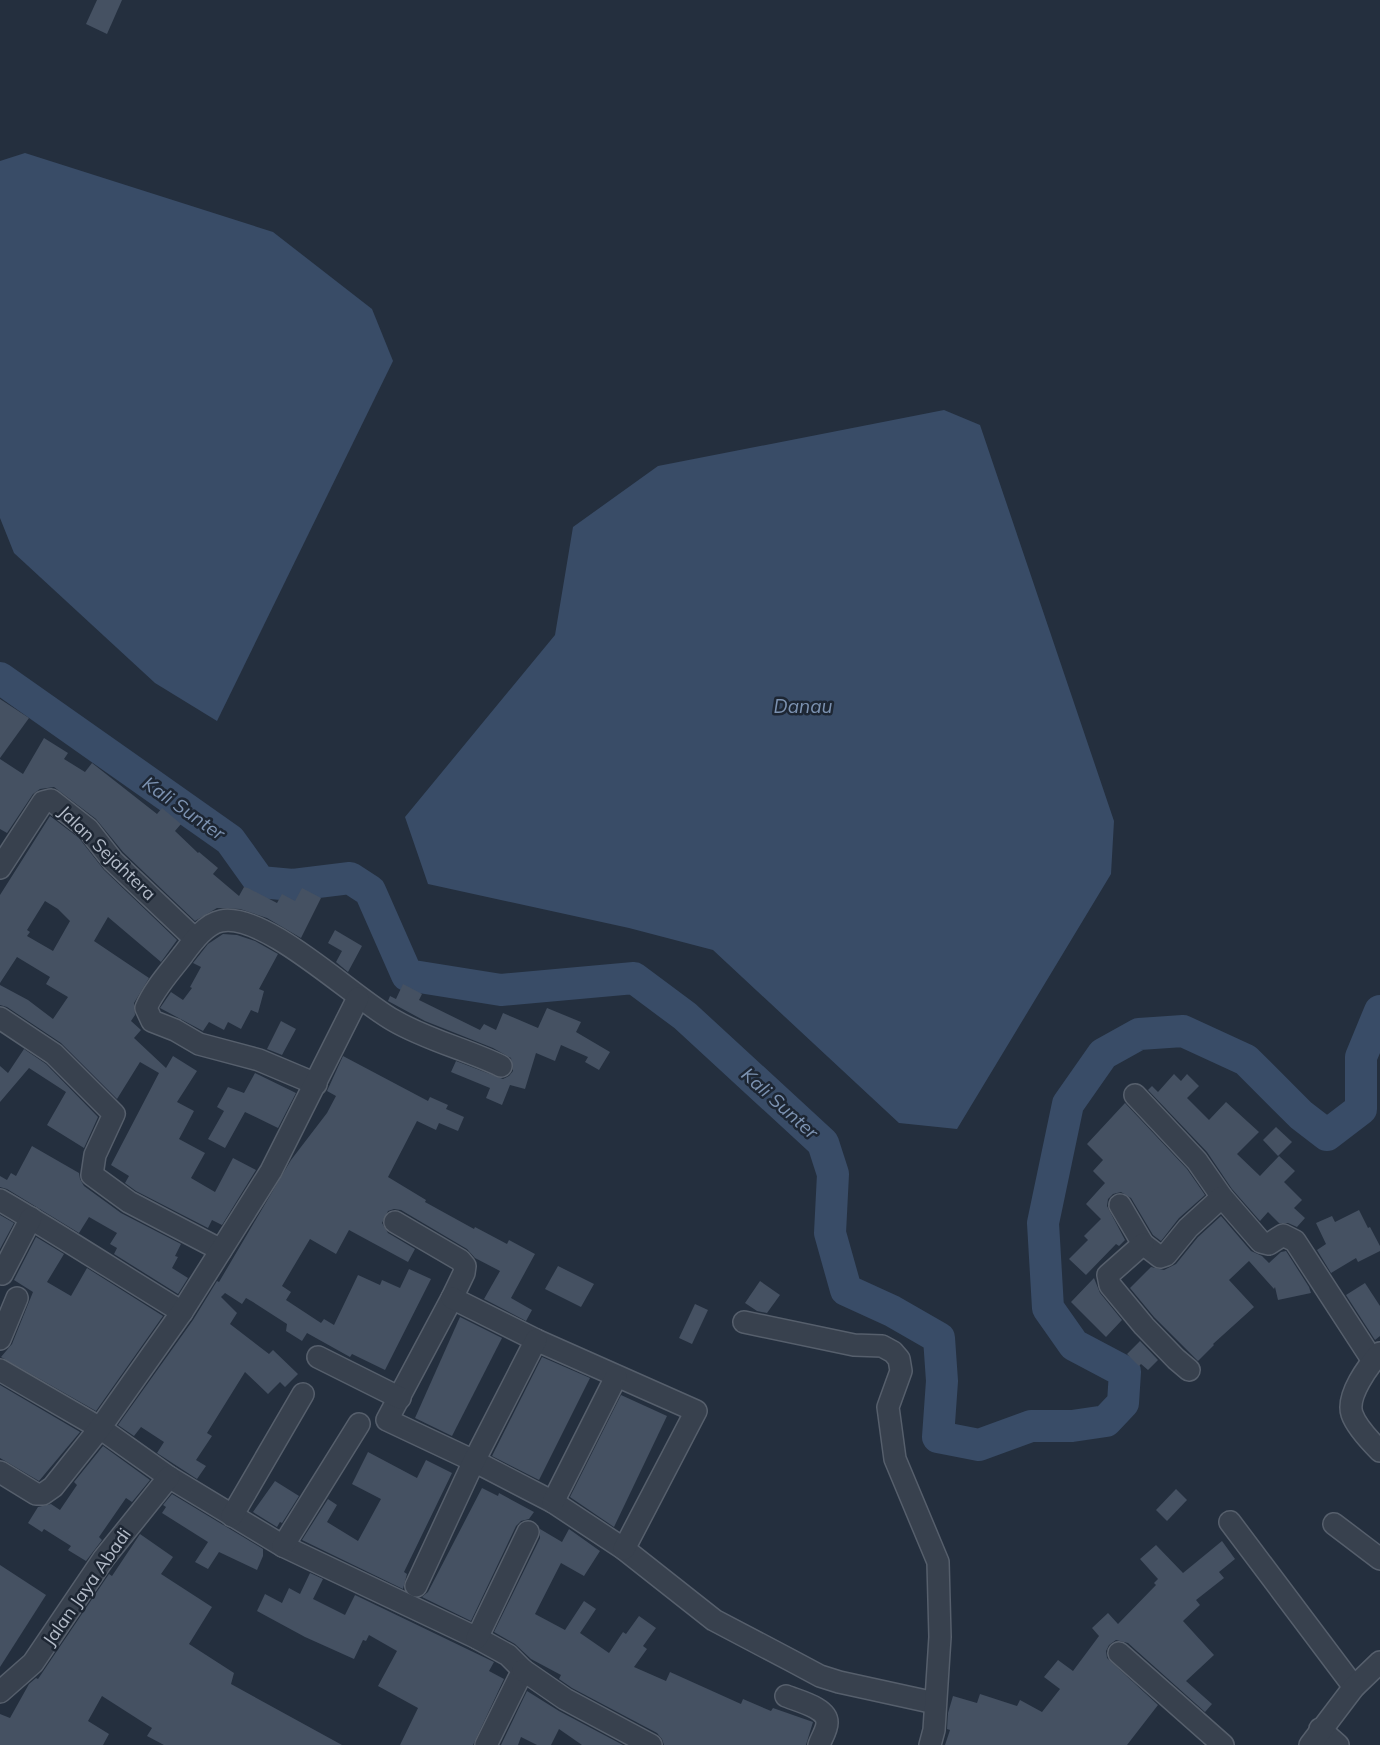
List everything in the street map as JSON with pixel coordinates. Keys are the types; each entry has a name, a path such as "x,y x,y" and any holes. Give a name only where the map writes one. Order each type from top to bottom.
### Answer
{"street":[{"name":"Jalan Sejahtera","path":"0,868 43,802 51,800 88,829 113,861 195,939"},
{"path":"316,1084 259,1060 199,1044 152,1021 146,1009 151,997 195,939 219,921 259,927 286,943 358,998 394,1021 501,1066"},
{"path":"0,1472 36,1494 43,1494 53,1487 100,1428 182,1312 271,1171 358,998"},
{"path":"0,1018 54,1054 114,1114 95,1155 92,1175 129,1202 221,1250"},
{"path":"1135,1096 1197,1161 1261,1242 1269,1244 1283,1235 1295,1241 1376,1357 1351,1402 1353,1416 1380,1451"},
{"path":"1120,1205 1143,1244 1156,1256 1166,1255 1188,1228 1222,1196"},
{"path":"0,1200 182,1312"},
{"path":"2,1274 31,1218"},
{"path":"395,1222 465,1266 452,1298 387,1420 553,1502 624,1549 714,1620 820,1676 935,1703"},
{"path":"1143,1244 1108,1275 1110,1286 1189,1370"},
{"path":"0,1339 17,1298"},
{"path":"452,1298 617,1377 697,1408 624,1549"},
{"path":"744,1322 854,1345 882,1346 894,1352 899,1359 901,1371 888,1407 895,1460 938,1562 940,1637 934,1730 930,1745"},
{"path":"415,1586 474,1461 536,1340"},
{"path":"318,1357 400,1398"},
{"path":"0,1370 100,1428 169,1477 284,1546 508,1654 523,1670 565,1699 651,1745"},
{"path":"553,1502 617,1377"},
{"path":"232,1516 303,1394"},
{"path":"284,1546 359,1424"},
{"name":"Jalan Jaya Abadi","path":"0,1692 33,1663 104,1558 169,1477"},
{"path":"1230,1522 1353,1687"},
{"path":"1334,1524 1380,1559"},
{"path":"477,1638 528,1532"},
{"path":"1119,1653 1223,1745"},
{"path":"1338,1745 1315,1737 1353,1687 1380,1662"},
{"path":"486,1745 523,1670"},
{"path":"786,1696 818,1709 825,1715 827,1723 819,1745"}],"water":[{"path":"25,153 273,232 372,309 393,361 217,721 155,683 14,553 0,518 0,161"},
{"name":"Danau","path":"944,410 980,425 1114,821 1111,874 957,1129 899,1123 713,950 629,928 428,884 405,817 555,635 573,527 658,466"}],"building":[{"path":"97,0 122,0 107,34 86,24"},
{"path":"0,699 29,718 0,758"},
{"path":"44,738 68,753 64,759 85,772 92,763 157,814 162,808 181,824 175,831 218,868 213,874 239,896 244,887 277,903 282,894 295,901 302,888 321,898 301,938 267,918 240,909 217,908 195,921 123,852 96,819 54,787 40,789 33,794 7,833 0,829 0,759 23,774"},
{"path":"50,816 79,838 104,870 177,940 161,962 108,917 94,941 149,978 134,1003 135,1015 131,1021 141,1030 134,1038 166,1068 173,1056 197,1071 177,1102 194,1111 179,1139 205,1153 191,1178 215,1192 233,1158 256,1170 222,1225 212,1220 208,1228 136,1191 125,1183 129,1176 111,1165 159,1073 140,1062 117,1099 61,1043 0,1005 0,985 28,1000 53,1019 68,997 46,984 50,977 17,957 0,983 0,895","holes":["45,901 70,921 53,951 27,936 30,932 27,930"]},
{"path":"335,930 362,946 348,972 336,962 342,951 328,943"},
{"path":"223,934 255,941 278,954 259,989 264,991 258,1013 251,1010 241,1029 228,1022 224,1030 209,1022 203,1031 160,1008 171,992 183,1000 192,988 190,987 201,967 193,963 208,944"},
{"path":"403,984 422,994 419,1000 480,1030 484,1024 496,1030 503,1013 538,1028 547,1008 581,1022 576,1032 610,1052 599,1070 585,1062 588,1057 561,1045 555,1061 536,1053 525,1089 510,1085 502,1105 486,1098 490,1088 451,1072 456,1061 503,1079 513,1071 511,1058 425,1021 388,1001 390,996 396,999"},
{"path":"281,1021 296,1029 282,1055 267,1049"},
{"path":"24,1049 46,1064 98,1117 84,1148 47,1125 66,1092 29,1068 0,1102 0,1066 8,1073"},
{"path":"343,1056 428,1101 430,1097 448,1105 446,1109 464,1117 458,1131 439,1123 436,1130 417,1121 388,1177 426,1200 425,1202 474,1229 475,1227 507,1244 509,1240 535,1254 511,1298 532,1310 526,1321 484,1299 500,1271 401,1210 388,1211 382,1223 388,1233 415,1249 408,1262 349,1230 336,1254 310,1239 282,1286 291,1292 286,1300 321,1323 324,1319 334,1325 358,1275 380,1285 382,1280 400,1288 409,1269 431,1279 385,1370 352,1354 350,1357 307,1333 302,1341 286,1331 287,1324 253,1302 246,1298 242,1304 225,1293 221,1297 237,1313 230,1324 269,1354 273,1350 298,1374 285,1387 280,1382 268,1394 245,1372 207,1433 212,1436 196,1460 206,1466 197,1479 157,1453 164,1442 141,1427 134,1436 118,1425 193,1320 217,1281 219,1282 291,1160 327,1113 336,1096 327,1091"},
{"path":"255,1073 296,1093 278,1128 245,1112 225,1148 208,1139 224,1111 217,1107 228,1087 244,1093"},
{"path":"1174,1074 1181,1081 1187,1074 1199,1086 1187,1098 1209,1120 1226,1102 1259,1132 1237,1154 1260,1176 1279,1156 1295,1171 1284,1182 1302,1200 1294,1208 1305,1218 1297,1227 1279,1223 1268,1212 1260,1221 1232,1189 1207,1152 1148,1090 1152,1086 1158,1092"},
{"path":"1125,1103 1187,1169 1205,1195 1179,1218 1161,1241 1153,1235 1131,1198 1121,1192 1113,1194 1108,1199 1107,1206 1125,1240 1119,1246 1116,1244 1086,1275 1069,1259 1088,1240 1084,1236 1101,1219 1086,1204 1105,1183 1093,1171 1103,1160 1087,1144"},
{"path":"1276,1127 1292,1142 1278,1156 1263,1140"},
{"path":"32,1146 79,1173 84,1186 121,1213 181,1244 172,1268 188,1278 178,1294 114,1254 117,1248 110,1244 117,1233 89,1217 79,1233 0,1187 0,1176 7,1180 11,1173 16,1176"},
{"path":"1359,1210 1380,1246 1380,1251 1358,1262 1356,1258 1331,1273 1317,1250 1326,1244 1316,1223 1332,1216 1335,1222"},
{"path":"0,1215 14,1223 0,1249"},
{"path":"1221,1216 1251,1251 1269,1263 1286,1251 1311,1293 1278,1300 1275,1287 1274,1289 1249,1261 1229,1280 1254,1307 1198,1361 1154,1317 1130,1288 1151,1267 1164,1270 1176,1264 1198,1237"},
{"path":"36,1237 64,1254 47,1282 71,1296 87,1268 163,1316 96,1411 1,1357 12,1344 33,1292 14,1280"},
{"path":"558,1266 594,1284 581,1307 545,1289"},
{"path":"1094,1278 1100,1293 1122,1320 1106,1337 1071,1302"},
{"path":"760,1281 780,1295 767,1313 757,1311 745,1303"},
{"path":"1365,1283 1380,1306 1380,1336 1375,1340 1346,1295"},
{"path":"695,1304 708,1310 692,1344 679,1338"},
{"path":"460,1317 502,1338 452,1436 415,1418"},
{"path":"1140,1341 1158,1360 1148,1370 1141,1364 1139,1366 1127,1354"},
{"path":"542,1357 590,1378 539,1480 492,1456"},
{"path":"0,1385 80,1432 39,1481 0,1458"},
{"path":"621,1395 667,1416 614,1527 570,1497"},
{"path":"103,1446 150,1480 132,1502 126,1498 99,1537 102,1540 86,1561 68,1550 71,1546 44,1529 42,1532 28,1523 38,1507 51,1504 60,1510 77,1485 74,1482"},
{"path":"368,1452 417,1478 426,1460 452,1473 404,1572 407,1574 403,1589 302,1540 328,1499 337,1505 327,1522 358,1541 381,1499 352,1484"},
{"path":"275,1481 299,1496 277,1527 253,1512"},
{"path":"482,1488 498,1496 499,1493 534,1512 529,1519 516,1526 471,1621 422,1597 428,1592"},
{"path":"1176,1489 1187,1500 1167,1521 1156,1510"},
{"path":"172,1494 263,1549 257,1570 219,1552 208,1569 195,1562 208,1542 162,1513 166,1507 163,1505"},
{"path":"540,1529 562,1542 569,1529 600,1551 584,1576 561,1563 535,1614 565,1630 584,1601 596,1609 580,1633 609,1653 623,1632 626,1634 639,1616 656,1628 643,1646 647,1649 634,1667 666,1681 670,1672 741,1704 743,1699 771,1711 773,1708 813,1722 806,1745 664,1745 657,1733 572,1688 559,1679 561,1675 531,1659 515,1644 494,1632 540,1538"},
{"path":"140,1534 173,1557 161,1574 212,1607 189,1644 234,1673 231,1684 342,1745 164,1745 147,1736 152,1728 102,1696 88,1721 109,1734 103,1745 0,1745 0,1714 10,1718 29,1684 38,1679 109,1574 112,1576"},
{"path":"1222,1541 1235,1559 1219,1572 1224,1578 1196,1600 1200,1605 1183,1621 1214,1655 1186,1681 1212,1704 1205,1712 1128,1643 1116,1640 1106,1651 1107,1658 1158,1705 1127,1745 945,1745 950,1730 947,1729 948,1713 953,1696 977,1703 980,1694 1017,1706 1020,1700 1042,1712 1060,1689 1044,1677 1058,1660 1073,1671 1099,1636 1092,1628 1108,1613 1118,1624 1156,1585 1154,1583 1158,1579 1140,1559 1156,1545 1183,1573"},
{"path":"0,1565 46,1595 0,1667"},
{"path":"310,1573 323,1579 313,1599 345,1615 355,1595 494,1662 489,1671 504,1679 473,1745 400,1745 418,1708 378,1686 397,1651 369,1635 366,1641 363,1640 354,1659 257,1611 265,1594 282,1603 289,1588 300,1594"},
{"path":"527,1691 623,1745 582,1745 559,1729 551,1745 537,1745 521,1737 518,1745 501,1745"}],"waterway":[{"name":"Kali Sunter","path":"0,678 230,840 260,882 293,885 350,878 370,891 407,975 501,990 634,978 685,1016 823,1143 833,1174 830,1233 846,1290 892,1311 939,1338 942,1381 938,1437 979,1445 1031,1426 1072,1426 1106,1421 1123,1403 1125,1372 1074,1345 1048,1308 1043,1223 1068,1104 1103,1054 1139,1034 1183,1031 1246,1060 1301,1115 1327,1135 1361,1109 1361,1057 1380,1011"}]}
